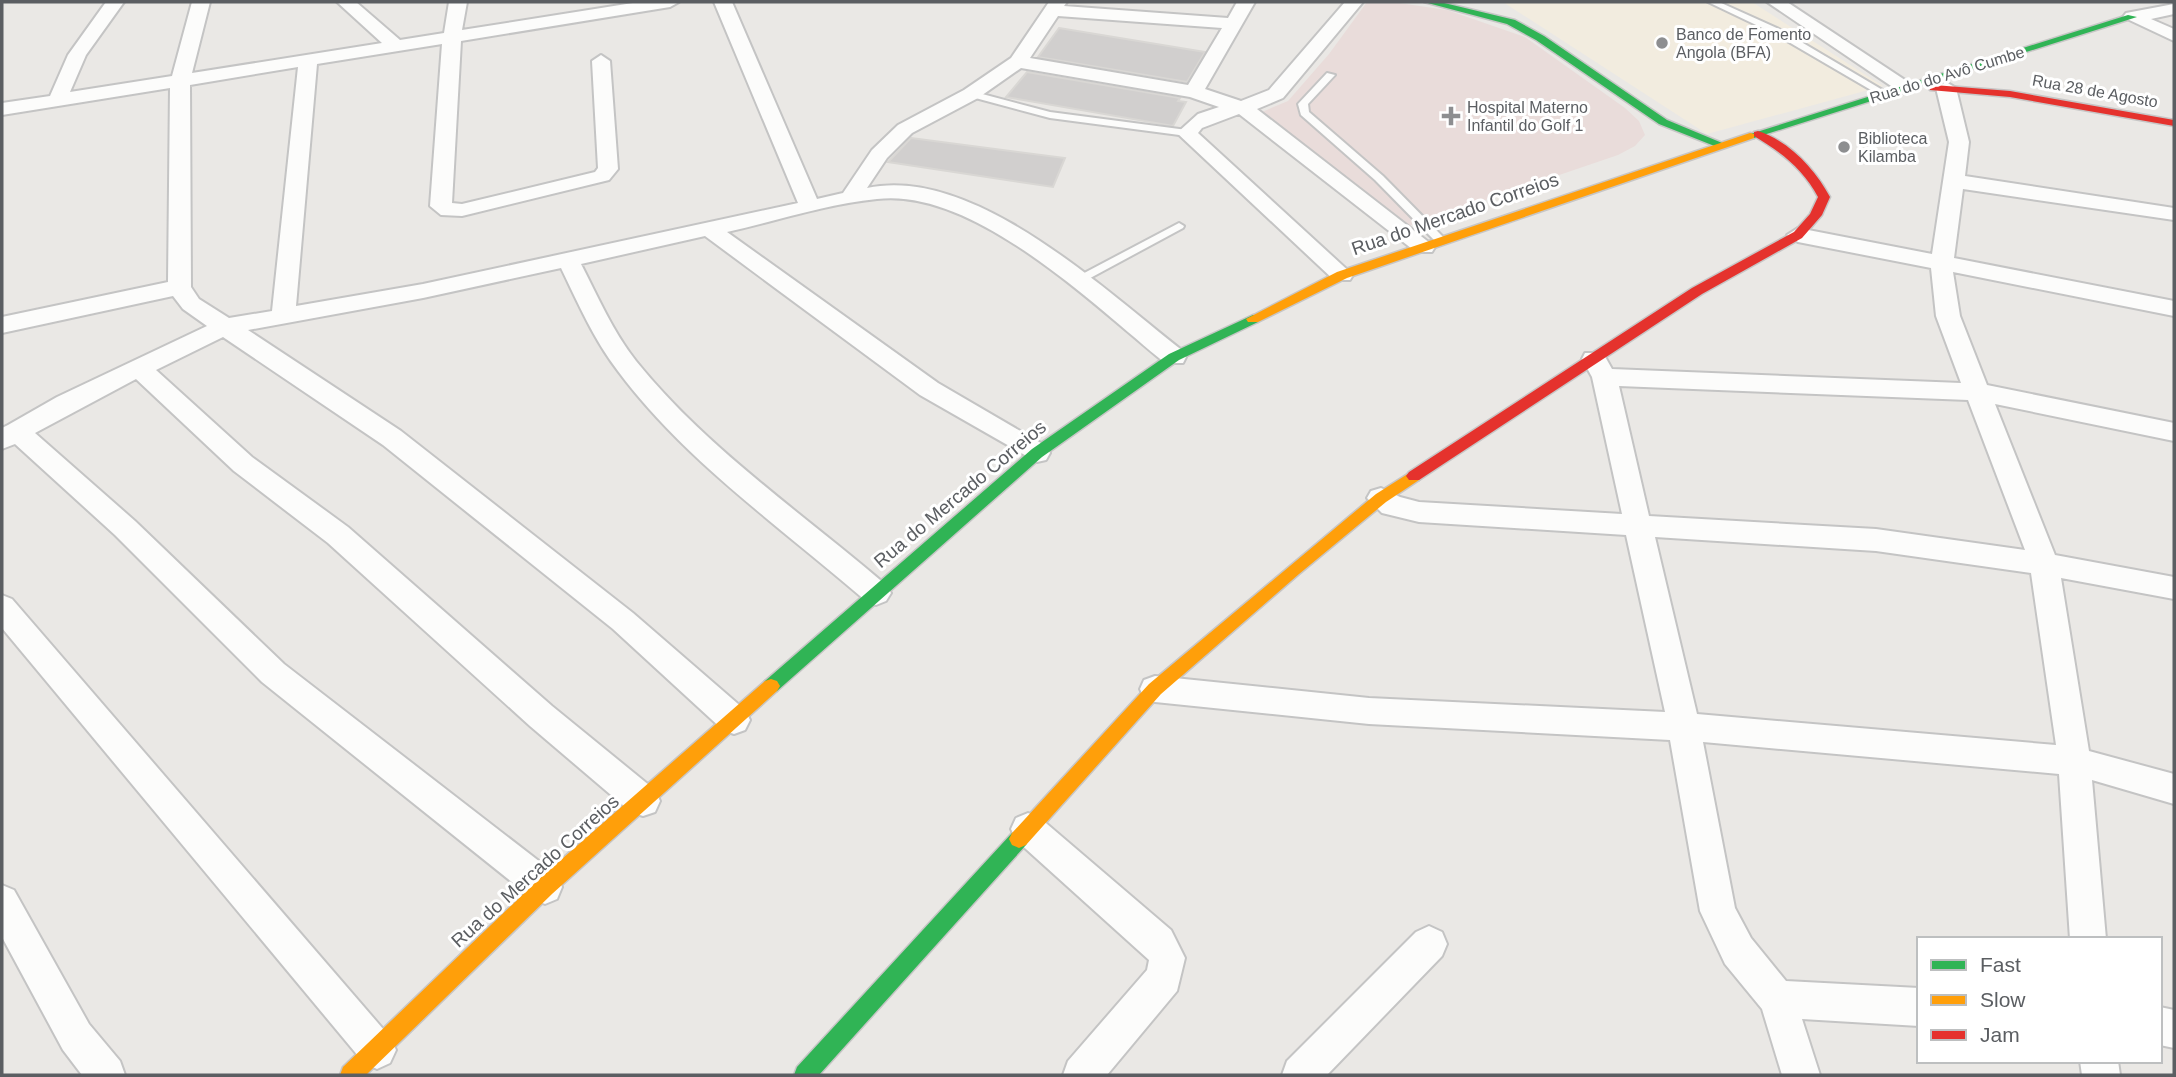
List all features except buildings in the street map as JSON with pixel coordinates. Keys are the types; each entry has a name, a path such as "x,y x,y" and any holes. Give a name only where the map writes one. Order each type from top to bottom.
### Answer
{"street":[{"path":"57,101 77,55 115,2"},
{"path":"201,2 180,81 179,287 191,304 392,438 623,621 734,720"},
{"path":"346,2 398,47"},
{"path":"458,2 452,37 441,206 449,210 500,201 603,176 608,169 601,61"},
{"path":"2,109 398,47 619,6 670,2"},
{"path":"723,2 810,207"},
{"path":"1194,92 1247,2"},
{"path":"1342,275 1187,132 1196,120 1216,113 1244,109 1276,94 1354,2"},
{"path":"1429,2 1463,5 1511,22 1541,38 1663,121 1721,145"},
{"path":"1776,2 1908,88"},
{"path":"851,197 878,154 905,129 971,94 1018,62 1055,6 1234,24"},
{"path":"2110,7 2174,36"},
{"name":"Rua do do Avô Cumbe","path":"1721,145 2132,17 2174,9"},
{"path":"283,317 308,60"},
{"path":"1018,62 1194,92 1244,109 1433,244"},
{"name":"Rua 28 de Agosto","path":"1981,65 1983,76 2010,94"},
{"name":"Rua 28 de Agosto","path":"1908,88 2010,94 2174,123"},
{"path":"1946,89 1959,142 1942,263 1942,286 1948,316 2044,564 2074,761 2088,937"},
{"path":"1663,121 1670,163"},
{"path":"805,1075 1155,690 1381,498 1599,368 1697,292 1798,235 1816,215 1824,197 1813,173 1794,154 1758,134"},
{"name":"Rua do Mercado Correios","path":"351,1075 545,887 876,593 1037,453 1174,357 1342,275 1721,145"},
{"path":"1953,181 2174,214"},
{"path":"545,887 372,754 273,673 125,528 10,435 138,367 224,327 568,260 851,197 908,192 965,206 994,221 1077,280 1174,357"},
{"path":"711,230 822,314 929,389 1037,453"},
{"path":"1798,235 2174,308"},
{"path":"568,260 627,365 653,394 718,459 876,593"},
{"path":"2,325 179,287"},
{"path":"138,367 243,464 338,535 541,716 643,802"},
{"path":"1599,368 1977,392 2174,432"},
{"path":"1599,368 1684,727 1718,911 1738,951 1777,999 1801,1075"},
{"path":"1381,498 1392,506 1419,512 1876,540 2044,564 2174,588"},
{"path":"2,607 376,1050"},
{"path":"1155,690 1370,710 1684,727 2074,761 2174,789"},
{"path":"1028,829 1158,942 1167,958 1164,978 1082,1075"},
{"path":"2,902 76,1037 106,1075"},
{"path":"1301,1075 1429,944"},
{"path":"1777,999 1917,1007"}],"lane":[{"path":"1712,2 1778,32 1886,95"},
{"path":"1330,75 1303,104 1304,113 1379,178 1433,244"},
{"path":"971,94 999,104 1051,116 1187,132"},
{"path":"1077,280 1179,226"}],"shaded area":[{"name":"Hospital Materno Infantil do Golf 1","path":"1367,2 1392,2 1447,10 1525,37 1625,108 1639,121 1645,135 1635,146 1618,155 1409,226 1262,112 1288,101 1329,54"},
{"path":"1503,2 1752,2 1883,86 1707,134"}],"traffic: fast":[{"path":"1429,2 1511,22 1540,38 1663,122 1721,145"},
{"path":"1750,136 2132,17"},
{"path":"771,686 1037,453 1174,357 1253,319"},
{"path":"805,1075 1019,839"}],"traffic: slow":[{"path":"1253,319 1342,275 1750,136"},
{"path":"1019,839 1155,689 1293,570 1381,498 1414,476"},
{"path":"351,1075 545,887 771,686"}],"traffic: jam":[{"path":"1934,88 2010,94 2174,123"},
{"path":"1414,476 1697,291 1798,235 1816,215 1824,197 1811,176 1796,160 1758,134"}],"place":[{"name":"Banco de Fomento Angola (BFA)","path":"1662,43"},
{"name":"Hospital Materno Infantil do Golf 1","path":"1451,116"},
{"name":"Biblioteca Kilamba","path":"1844,147"}]}
